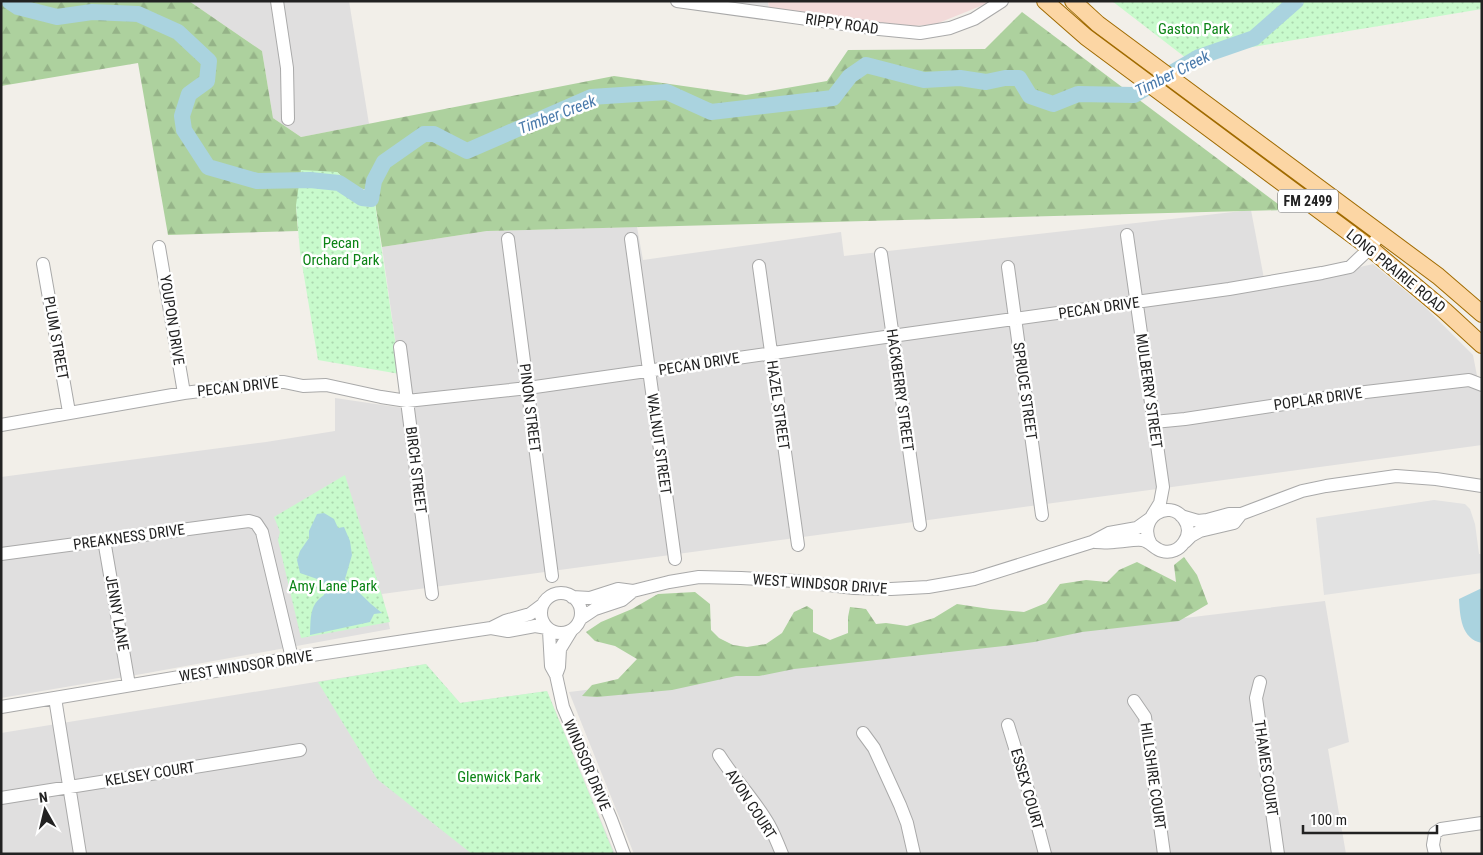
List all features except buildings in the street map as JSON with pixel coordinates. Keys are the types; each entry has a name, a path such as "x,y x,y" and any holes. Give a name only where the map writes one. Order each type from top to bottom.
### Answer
{"main road":[{"name":"LONG PRAIRIE ROAD","path":"1045,1 1086,37 1370,248 1445,310 1482,345"},
{"name":"LONG PRAIRIE ROAD","path":"1073,1 1098,24 1438,276 1482,314"}],"street":[{"path":"277,1 287,68 288,119"},
{"name":"RIPPY ROAD","path":"677,1 920,33 950,28 974,19 1002,1"},
{"name":"PECAN DRIVE","path":"1,424 184,393 284,382 303,386 326,386 407,401 528,388 1229,289 1322,273 1350,266 1370,248 1381,233"},
{"name":"MULBERRY STREET","path":"1127,235 1163,487 1160,503 1152,517"},
{"name":"PINON STREET","path":"508,239 552,576"},
{"name":"WALNUT STREET","path":"631,239 676,559"},
{"name":"YOUPON DRIVE","path":"160,247 184,393"},
{"name":"HACKBERRY STREET","path":"881,254 920,525"},
{"name":"PLUM STREET","path":"43,264 69,412"},
{"name":"HAZEL STREET","path":"759,266 798,544"},
{"name":"SPRUCE STREET","path":"1008,267 1042,514"},
{"name":"BIRCH STREET","path":"400,347 432,594"},
{"name":"POPLAR DRIVE","path":"1154,422 1469,380 1482,385"},
{"name":"WEST WINDSOR DRIVE","path":"1,707 292,658 491,628 505,621 530,614 542,606 545,600 561,593 572,597 590,598 618,589 633,591 669,582 699,578 795,581 854,588 891,589 928,586 974,579 1092,542 1109,533 1137,528 1163,511 1175,512 1188,519 1202,521 1229,514 1241,514 1302,491 1396,476 1412,476 1482,486"},
{"name":"MULBERRY STREET","path":"1163,487 1173,507 1181,515"},
{"name":"WEST WINDSOR DRIVE","path":"1092,542 1112,543 1142,540 1162,551 1168,552 1174,550 1200,531 1234,523 1241,514"},
{"path":"1181,515 1187,524 1188,531 1184,543"},
{"path":"1151,544 1146,533 1152,517"},
{"name":"PREAKNESS DRIVE","path":"1,554 249,521 256,523 262,532 292,658"},
{"name":"JENNY LANE","path":"104,540 129,685"},
{"name":"WEST WINDSOR DRIVE","path":"491,628 508,631 535,626 561,633 570,631 578,624 580,619 595,609 622,600 633,591"},
{"path":"572,597 579,604 580,619"},
{"path":"542,606 540,615 548,630"},
{"name":"WINDSOR DRIVE","path":"548,630 551,666 556,675 563,708 624,854"},
{"name":"WINDSOR DRIVE","path":"556,675 559,667 560,649 570,631"},
{"name":"THAMES COURT","path":"1260,682 1256,698 1278,854"},
{"path":"55,698 80,854"},
{"name":"HILLSHIRE COURT","path":"1134,700 1146,717 1164,854"},
{"name":"ESSEX COURT","path":"1008,725 1032,800 1044,854"},
{"path":"863,733 874,748 900,805 907,823 914,854"},
{"name":"KELSEY COURT","path":"1,798 300,750"},
{"name":"AVON COURT","path":"720,755 730,773 769,825 782,854"},
{"path":"1435,854 1433,845 1435,833 1441,829 1482,823"}],"shaded area":[{"path":"189,1 349,1 369,124 301,137 273,118 262,51"},
{"path":"711,1 768,1 769,8"},
{"path":"768,1 993,1 936,24 904,27 769,8"},
{"path":"1251,210 1266,289 1373,264 1425,307 1473,355 1482,402 1482,445 382,594 390,629 1,698 1,477 335,431 335,398 403,408 382,247 487,231 637,227 643,260 841,232 844,256"},
{"path":"1434,500 1465,504 1470,509 1475,524 1479,554 1482,554 1482,573 1324,595 1316,518"},
{"path":"1325,601 1349,742 1328,749 1346,854 634,854 569,692"},
{"path":"426,664 460,703 547,691 615,854 1,854 1,733"}],"green space":[{"path":"1,1 189,1 262,51 273,118 301,137 614,76 746,95 827,81 848,50 985,49 1022,12 1286,210 487,231 382,247 373,190 362,189 353,185 337,172 296,205 298,231 168,235 138,63 1,86"},
{"name":"Gaston Park","path":"1112,1 1482,1 1482,9 1186,58"},
{"name":"Pecan Orchard Park","path":"301,170 337,172 350,184 364,190 373,190 400,374 318,360 300,252 296,205"},
{"name":"Amy Lane Park","path":"345,475 390,622 301,638 278,540 280,532 274,517"},
{"path":"1184,557 1197,575 1208,604 1179,621 1082,632 1004,646 794,669 759,676 736,676 672,690 597,697 582,696 592,685 618,679 637,659 615,646 595,641 586,632 601,622 632,609 658,594 695,592 710,604 711,630 719,638 733,645 747,647 766,644 782,633 794,612 807,606 813,610 813,632 830,640 848,633 850,607 866,609 876,624 886,623 907,626 934,618 957,604 1024,612 1046,603 1060,584 1086,580 1107,582 1119,570 1137,562 1176,582 1174,565"},
{"name":"Glenwick Park","path":"426,664 460,703 547,691 614,854 472,854 377,779 318,682"}],"water":[{"path":"324,513 334,519 338,528 344,527 350,541 352,555 345,579 382,613 374,614 370,622 310,635 313,608 324,595 326,587 320,580 300,573 297,560 300,551 309,538 309,531 317,514"},
{"path":"1482,588 1482,643 1475,641 1466,632 1461,619 1459,599"}],"waterway":[{"name":"Timber Creek","path":"9,1 18,7 57,17 92,12 138,14 178,32 209,61 207,81 189,94 182,116 184,130 208,167 257,181 310,180 339,183 362,198 371,199 374,181 384,162 424,134 434,134 467,151 591,97 667,92 711,112 833,98 850,76 866,65 924,80 960,78 986,82 1005,78 1019,78 1030,96 1053,104 1078,94 1134,95 1199,57 1254,38 1296,1"}]}
